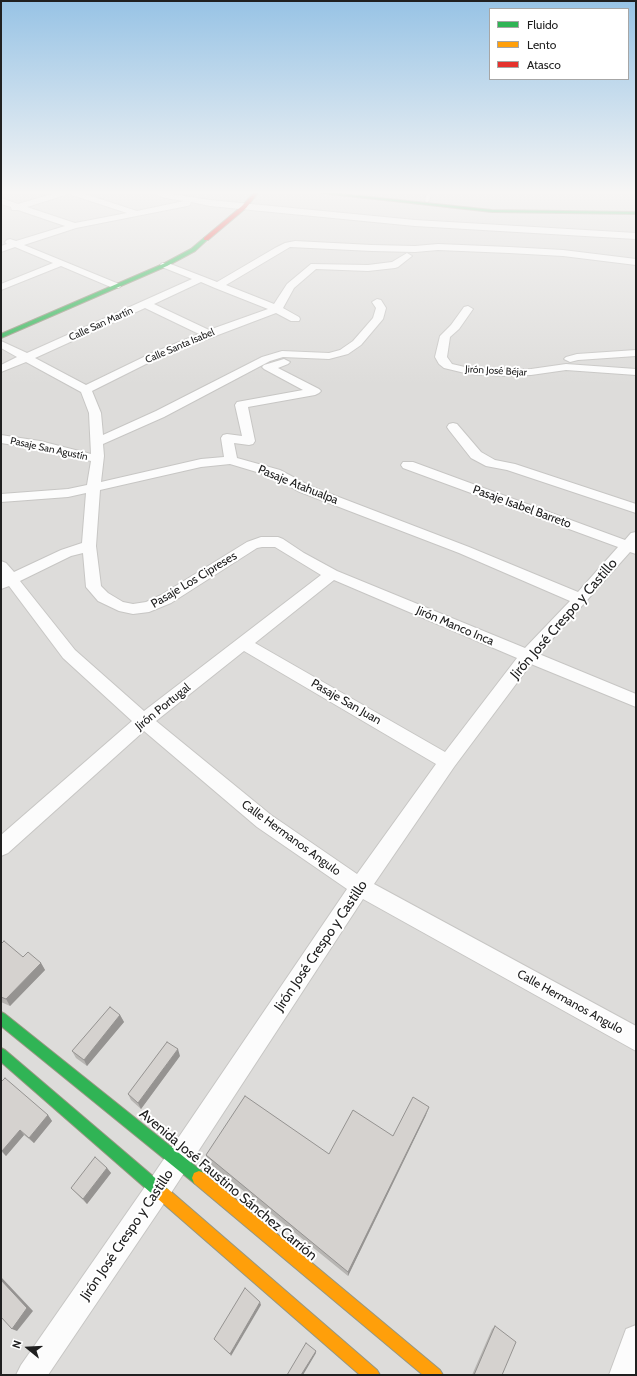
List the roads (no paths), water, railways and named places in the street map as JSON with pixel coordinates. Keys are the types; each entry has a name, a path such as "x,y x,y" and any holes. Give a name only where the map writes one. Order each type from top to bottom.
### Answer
{"main road":[{"path":"1,336 165,265 180,257"},
{"name":"Avenida José Faustino Sánchez Carrión","path":"1,1018 178,1161 436,1375"},
{"path":"1,1054 372,1375"}],"street":[{"path":"47,257 116,286"},
{"path":"218,286 266,257"},
{"path":"277,309 290,286 314,266 368,268 395,265 405,257"},
{"path":"597,257 636,262"},
{"path":"1,287 61,263"},
{"path":"165,265 277,309 295,319"},
{"name":"Calle San Martín","path":"1,369 200,279"},
{"path":"97,442 160,414 266,359 282,354 329,356 344,352 358,343 378,319 381,308 377,302"},
{"path":"146,304 208,334"},
{"name":"Calle Santa Isabel","path":"86,390 156,355 277,309"},
{"name":"Jirón José Béjar","path":"468,309 455,327 445,336 441,357 442,362 448,366 469,371 509,373 531,372 566,367 636,372"},
{"path":"1,344 86,390"},
{"path":"566,367 569,359 577,357 636,353"},
{"path":"231,460 227,438 248,441 240,405 315,391 268,367 310,355"},
{"name":"Pasaje Los Cipreses","path":"86,390 95,413 97,442 97,459 93,488 89,546 94,587 104,597 119,606 133,610 149,607 166,599 252,545 261,542 278,542"},
{"path":"453,427 476,455 491,463 510,467 636,509"},
{"name":"Pasaje San Agustín","path":"1,439 40,445 97,459"},
{"name":"Pasaje Atahualpa","path":"1,498 68,494 201,463 231,460 275,473 305,489 464,550 580,600"},
{"name":"Pasaje Isabel Barreto","path":"408,465 633,544"},
{"name":"Jirón Manco Inca","path":"278,542 299,556 332,574 636,701"},
{"name":"Jirón José Crespo y Castillo","path":"31,1375 178,1161 360,887 448,762 528,656 633,544"},
{"path":"4,576 66,552 89,546"},
{"name":"Jirón Portugal","path":"1,847 144,721 332,574"},
{"name":"Calle Hermanos Angulo","path":"4,576 69,654 144,721 264,821 360,887 636,1039"},
{"name":"Pasaje San Juan","path":"243,643 448,762"},
{"path":"624,1375 636,1339"}]}
